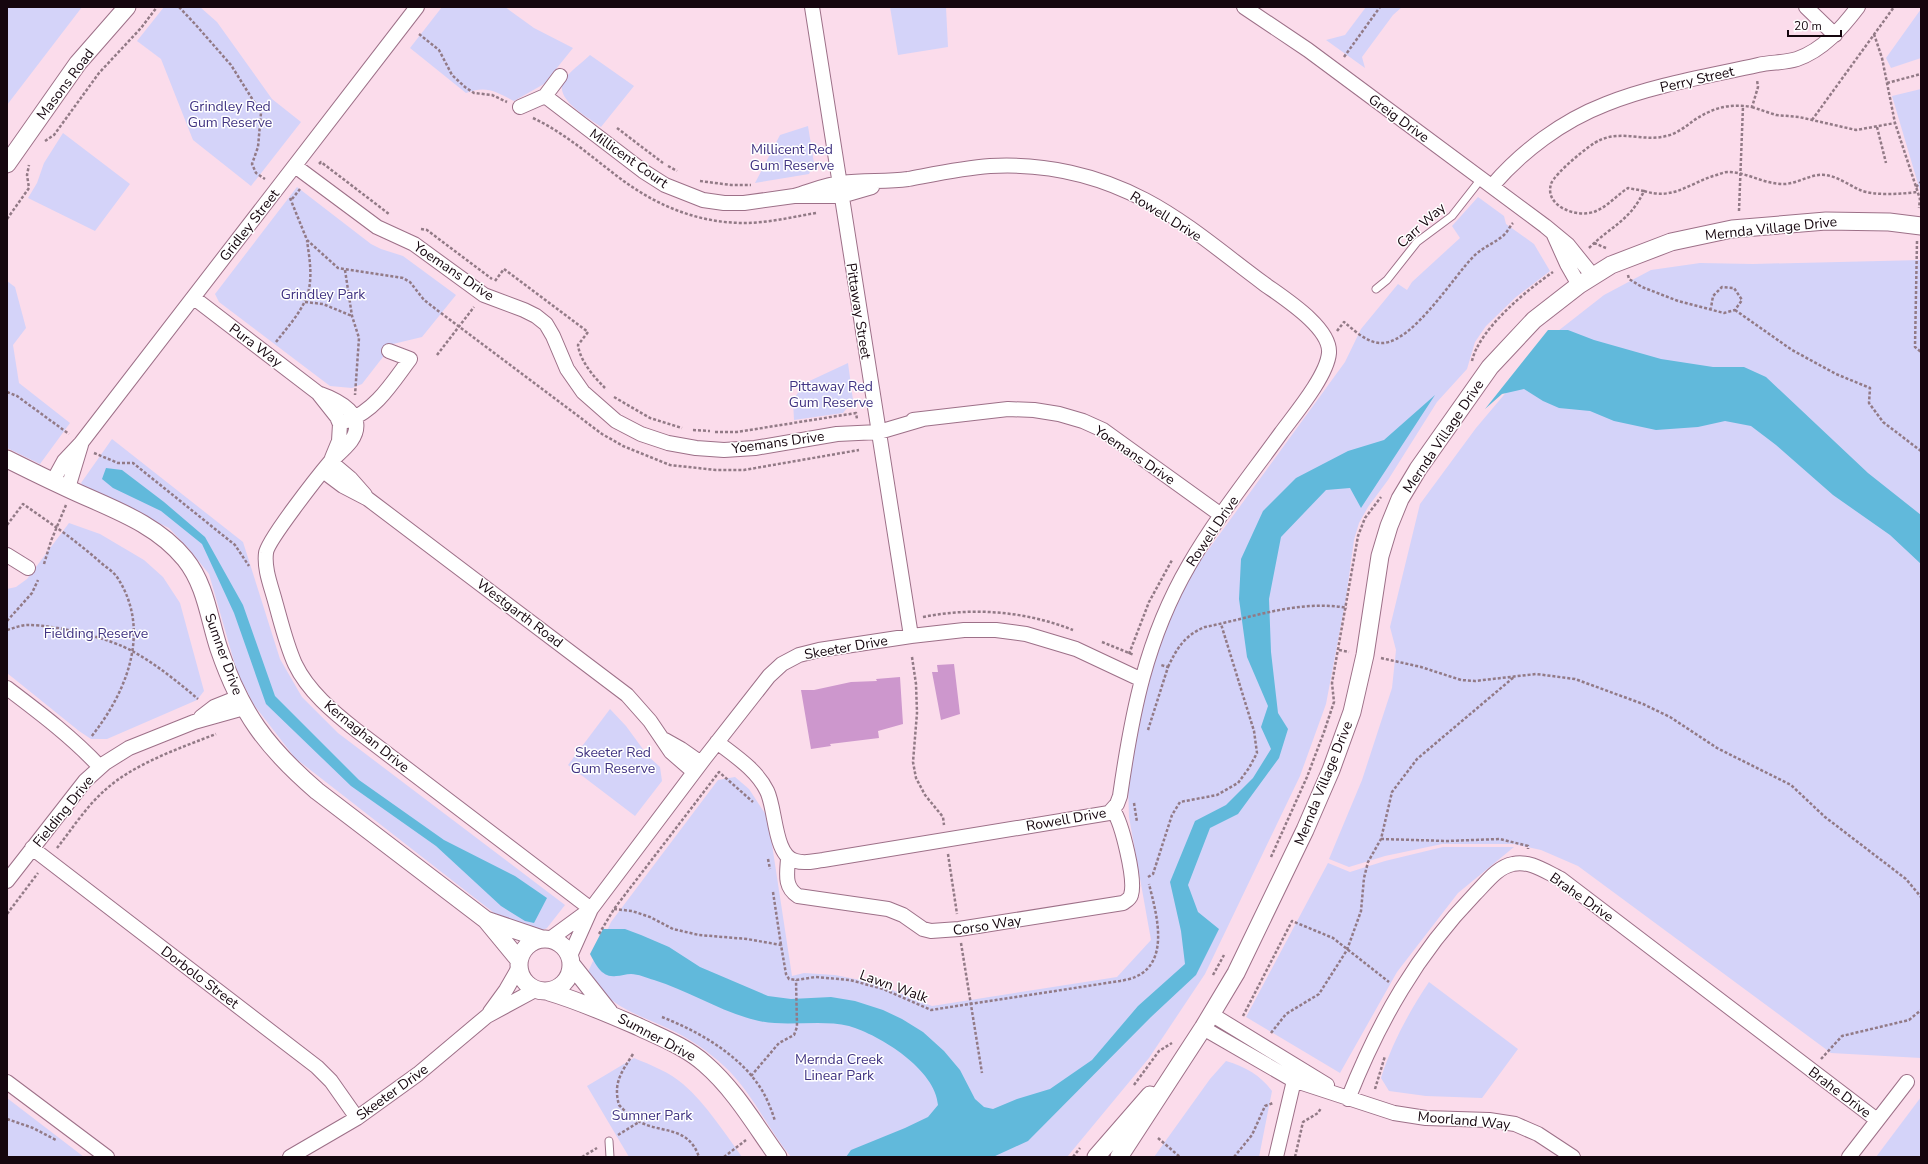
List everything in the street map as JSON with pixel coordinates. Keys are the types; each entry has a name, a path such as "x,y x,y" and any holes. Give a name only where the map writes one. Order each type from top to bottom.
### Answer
{"street":[{"name":"Masons Road","path":"7,164 78,63 127,7"},
{"name":"Gridley Street","path":"65,487 81,443 417,7"},
{"name":"Greig Drive","path":"1244,7 1334,70 1553,232 1586,280"},
{"path":"1806,7 1835,35"},
{"name":"Perry Street","path":"1491,185 1529,151 1557,130 1584,113 1607,103 1638,93 1755,66 1797,59 1810,53 1835,35 1858,7"},
{"name":"Pittaway Street","path":"811,8 911,636"},
{"path":"520,108 545,96 560,76"},
{"name":"Millicent Court","path":"545,96 643,171 665,185 703,200 724,203 744,203 840,189"},
{"name":"Yoemans Drive","path":"295,166 377,227 414,244 484,295 536,316 546,324 553,336 567,369 583,392 616,421 642,434 668,444 724,450 755,448 923,419 1008,409 1034,410 1059,414 1083,421 1103,430 1221,516"},
{"name":"Rowell Drive","path":"788,859 803,862 823,860 1109,813 1113,810 1120,796 1129,731 1142,680 1158,627 1172,596 1191,562 1221,516 1312,391 1327,361 1329,352 1325,336 1303,313 1177,220 1147,200 1112,184 1079,174 1015,166 988,166 840,189"},
{"name":"Mernda Village Drive","path":"1120,1157 1236,973 1315,808 1342,742 1352,712 1365,655 1380,556 1389,526 1400,499 1422,463 1490,367 1534,320 1586,280 1623,261 1671,242 1741,228 1826,221 1889,222 1919,226"},
{"name":"Pura Way","path":"194,298 318,393 337,417 340,424"},
{"path":"340,424 351,414 378,401 410,359 389,351"},
{"name":"Pura Way","path":"318,393 334,398 351,414"},
{"name":"Kernaghan Drive","path":"351,414 356,428 352,439 327,466 275,535 266,553 268,576 287,642 296,665 309,686 329,708 591,909"},
{"name":"Kernaghan Drive","path":"327,466 339,441 340,424"},
{"name":"Sumner Drive","path":"7,459 150,527 167,540 186,560 202,588 219,648 241,702 271,747 292,769 317,791 486,920 518,964"},
{"name":"Westgarth Road","path":"327,466 350,478 368,499 627,695 650,721 661,738 681,749 697,768"},
{"path":"7,556 34,571"},
{"name":"Skeeter Drive","path":"571,960 591,909 717,742 769,676 782,664 799,656 819,650 911,636 964,630 996,630 1026,634 1076,649 1142,680"},
{"path":"7,688 82,748 100,767"},
{"name":"Fielding Drive","path":"7,881 85,781 100,767 129,748 241,702"},
{"path":"717,742 760,778 773,807 781,848 788,859"},
{"name":"Corso Way","path":"788,859 787,881 793,893 798,896 888,910 903,915 923,929 931,931 959,929 1123,903 1129,899 1132,894 1131,879 1123,829 1113,810"},
{"name":"Dorbolo Street","path":"32,848 317,1067 331,1081 357,1118"},
{"name":"Brahe Drive","path":"1348,1099 1363,1061 1400,989 1449,922 1504,866 1515,863 1529,864 1561,879 1877,1120"},
{"name":"Skeeter Drive","path":"546,939 591,909"},
{"name":"Sumner Drive","path":"486,920 546,939"},
{"path":"546,939 565,948 571,960 568,979 556,990 542,991 524,982 518,964 527,946 534,941 546,939"},
{"name":"Sumner Drive","path":"571,960 609,1012"},
{"name":"Skeeter Drive","path":"290,1157 357,1118 418,1074 487,1016 506,990 518,964"},
{"name":"Skeeter Drive","path":"487,1016 542,991"},
{"name":"Sumner Drive","path":"542,991 574,999 609,1012 688,1051 705,1063 745,1109 778,1157"},
{"name":"Moorland Way","path":"1207,1021 1295,1073 1348,1099 1394,1113 1426,1118 1489,1120 1515,1124 1538,1134 1573,1157"},
{"name":"Mernda Village Drive","path":"1096,1157 1184,1055"},
{"path":"1276,1157 1295,1073"},
{"path":"7,1082 107,1157"},
{"path":"1849,1157 1907,1082"}],"lane":[{"name":"Carr Way","path":"1376,289 1388,280 1417,242 1491,185"},
{"path":"609,1141 610,1157"}],"path":[{"path":"42,143 54,135 99,73 141,28 157,7"},
{"path":"1334,70 1380,7"},
{"path":"1812,120 1894,7"},
{"path":"1874,34 1882,58 1895,123 1920,199 1915,347 1921,352"},
{"path":"1752,107 1758,87 1755,66"},
{"path":"1887,83 1921,74"},
{"path":"1895,123 1856,130 1812,120 1786,117 1752,107 1724,106 1712,109 1685,127 1665,137 1624,135 1600,140 1562,168 1551,184 1550,192 1555,202 1560,207 1571,212 1585,213 1595,212 1628,188 1656,195 1669,195 1726,172 1741,173 1770,183 1784,184 1811,176 1828,175 1861,191 1897,194 1917,192"},
{"path":"1741,228 1739,213 1744,106"},
{"path":"1877,127 1886,163"},
{"path":"7,219 29,188 27,175 30,161"},
{"path":"1916,187 1921,182"},
{"path":"1471,366 1474,354 1483,336 1498,318 1552,272 1573,261 1594,242 1630,214 1638,205 1644,191"},
{"path":"267,354 305,302 308,290 310,268 307,240"},
{"path":"1594,242 1601,248 1616,248 1623,261 1629,278 1642,287 1678,301 1711,308 1724,313 1735,310 1742,300 1734,288 1722,287 1713,296 1711,308"},
{"path":"495,281 504,269 588,332 578,345 579,349 588,367 607,390"},
{"path":"345,270 352,316 359,338 355,402 351,414"},
{"path":"305,302 323,304 352,316"},
{"path":"1735,310 1792,350 1836,374 1870,388 1869,403 1883,422 1921,451"},
{"path":"436,355 460,326 602,434 644,456 678,466 716,470 744,470 862,450 856,413 737,432 689,429 650,418 611,395"},
{"path":"7,392 17,396 97,454 118,463 133,463 235,545 248,563 250,570"},
{"path":"93,459 97,454"},
{"path":"42,568 56,527 65,487"},
{"path":"1270,858 1307,777 1334,702 1332,684 1347,608 1358,536 1365,518 1382,495"},
{"path":"7,526 23,504 87,550 116,577 131,606 134,639 133,656 124,682 112,709 82,748"},
{"path":"7,621 32,593 34,571"},
{"path":"1168,667 1184,640 1194,632 1221,624 1295,607 1333,605 1347,608"},
{"name":"Lawn Walk","path":"796,980 815,977 850,980 882,989 930,1010 1136,977 1147,968 1160,942 1157,919 1147,878 1153,874 1172,815 1180,802 1217,795 1238,783 1249,768 1257,753 1254,731 1221,624"},
{"path":"1421,667 1461,680 1476,681 1536,674 1575,679 1636,702 1670,717 1717,748 1791,785 1825,817 1906,879 1921,897"},
{"path":"1270,1034 1286,1014 1319,994 1347,950 1362,911 1364,878 1368,862 1381,839 1392,792 1417,759 1514,677"},
{"path":"595,939 614,909 719,772 755,804"},
{"path":"1381,839 1447,841 1500,839 1528,846 1529,864"},
{"path":"768,856 770,870"},
{"path":"751,1076 779,1043 794,1035 797,1027 796,980 789,979 786,974 772,885"},
{"path":"614,909 632,911 650,917 673,929 698,935 781,945"},
{"path":"1248,1021 1242,1018 1292,921 1333,938 1373,971 1400,989"},
{"path":"1212,976 1226,950"},
{"path":"969,1004 982,1073"},
{"path":"1811,1070 1842,1036 1910,1020 1921,1010"},
{"path":"1265,1031 1277,1038"},
{"path":"1132,1086 1159,1051 1172,1043 1175,1038"},
{"path":"1355,1081 1376,1089 1388,1050"},
{"path":"633,1054 616,1086 619,1106 639,1122 670,1130 684,1136 694,1146 699,1157"},
{"path":"1235,1157 1252,1135 1265,1106 1270,1103 1287,1105"},
{"path":"1295,1157 1303,1122 1318,1113 1320,1108"},
{"path":"7,1119 33,1128 56,1141"},
{"path":"609,1141 639,1122"},
{"path":"1158,1138 1180,1157"},
{"path":"1073,1157 1082,1145"}],"green space":[{"path":"7,7 82,7 7,105"},
{"name":"Grindley Red Gum Reserve","path":"164,7 200,7 217,22 272,99 301,122 251,186 193,140 161,59 137,41"},
{"path":"442,7 505,7 534,28 573,48 544,84 514,101 496,92 486,90 466,93 410,48"},
{"path":"890,7 946,7 948,47 898,55"},
{"path":"1366,7 1402,7 1393,15 1362,57 1365,68 1326,40 1345,35"},
{"path":"1921,9 1921,58 1891,68 1886,58"},
{"path":"590,55 634,86 601,127 574,108 568,102 562,89 563,82 568,75"},
{"path":"1921,89 1921,194 1892,96"},
{"name":"Millicent Red Gum Reserve","path":"808,126 814,163 809,174 755,183 780,135"},
{"path":"63,133 130,184 95,231 28,198 37,183 44,163"},
{"name":"Grindley Park","path":"297,187 371,244 403,256 456,295 422,337 393,344 362,384 352,388 330,386 219,302 215,294"},
{"name":"Mernda Creek Linear Park","path":"1478,197 1504,216 1506,224 1534,244 1550,271 1516,297 1486,326 1475,342 1467,369 1437,402 1359,523 1354,540 1346,598 1326,704 1300,776 1205,974 1149,1058 1067,1157 791,1157 782,1146 743,1087 718,1060 684,1036 624,1008 605,995 587,974 611,922 718,780 735,777 749,789 768,818 792,976 804,973 835,975 875,983 932,1006 1117,977 1151,940 1129,817 1128,783 1133,743 1152,667 1161,640 1183,589 1195,568 1345,362 1361,329 1398,284 1407,290 1412,282 1460,238 1452,226"},
{"path":"1921,260 1921,1058 1831,1053 1578,866 1541,850 1514,844 1442,844 1385,856 1349,867 1329,859 1362,780 1392,688 1396,650 1390,627 1420,504 1476,428 1558,331 1604,295 1651,270 1700,263 1753,264"},
{"path":"7,281 15,287 26,328 13,345 19,383 70,423 40,464 7,448"},
{"name":"Pittaway Red Gum Reserve","path":"848,363 853,400 843,413 794,420 793,401 803,384"},
{"path":"112,439 243,542 280,659 302,697 338,733 565,905 547,928 542,930 530,929 498,916 295,758 254,705 237,672 209,574 189,549 169,528 83,486 81,483"},
{"name":"Fielding Reserve","path":"69,523 100,534 144,560 163,577 180,603 204,691 197,700 107,739 91,739 7,673 7,589 16,587 27,579"},
{"name":"Skeeter Red Gum Reserve","path":"610,709 626,726 648,756 660,767 662,781 635,816 568,765"},
{"path":"1443,847 1514,847 1458,893 1397,972 1340,1073 1246,1017 1328,863 1350,872 1385,861"},
{"path":"1429,982 1518,1049 1482,1098 1426,1096 1389,1091 1381,1078 1390,1052 1402,1028"},
{"name":"Sumner Park","path":"634,1058 666,1072 683,1084 707,1109 742,1157 629,1157 587,1086"},
{"path":"1226,1061 1252,1072 1263,1080 1272,1091 1259,1157 1154,1157 1210,1079"},
{"path":"1921,1097 1921,1157 1876,1157"},
{"path":"7,1098 84,1157 7,1157"}],"shaded area":[{"path":"1548,330 1568,330 1594,340 1661,359 1713,367 1744,367 1766,377 1868,473 1921,515 1921,564 1890,535 1833,495 1776,445 1751,426 1725,421 1698,427 1656,430 1614,421 1590,411 1559,408 1543,401 1524,389 1502,394 1485,409"},
{"path":"1435,395 1361,508 1350,488 1326,490 1281,537 1269,599 1271,652 1278,713 1288,729 1279,758 1238,814 1210,828 1188,885 1198,912 1219,929 1196,975 1151,1017 1028,1141 993,1157 846,1157 851,1150 928,1117 938,1105 935,1092 928,1079 904,1056 876,1037 849,1026 827,1023 770,1023 759,1021 732,1013 680,990 640,975 607,975 597,966 590,954 603,929 625,929 669,947 700,967 768,996 791,999 831,997 855,1001 883,1010 902,1019 923,1032 944,1051 960,1070 975,1099 984,1107 993,1109 1017,1099 1050,1089 1092,1060 1138,1006 1185,964 1181,931 1170,882 1195,821 1226,805 1253,778 1271,749 1261,727 1268,706 1247,657 1239,599 1241,559 1263,511 1296,478 1348,451 1384,440"},
{"path":"106,468 122,470 164,502 205,537 243,605 275,696 359,780 444,840 515,876 547,898 534,923 525,921 501,906 436,846 351,786 266,704 234,613 202,544 161,511 113,488 102,479"}],"building":[{"path":"954,664 960,714 941,720 932,672 938,672 937,665"},
{"path":"900,677 903,724 878,731 879,738 830,744 831,746 811,749 801,690 814,690 851,682 877,681 876,679"}]}
